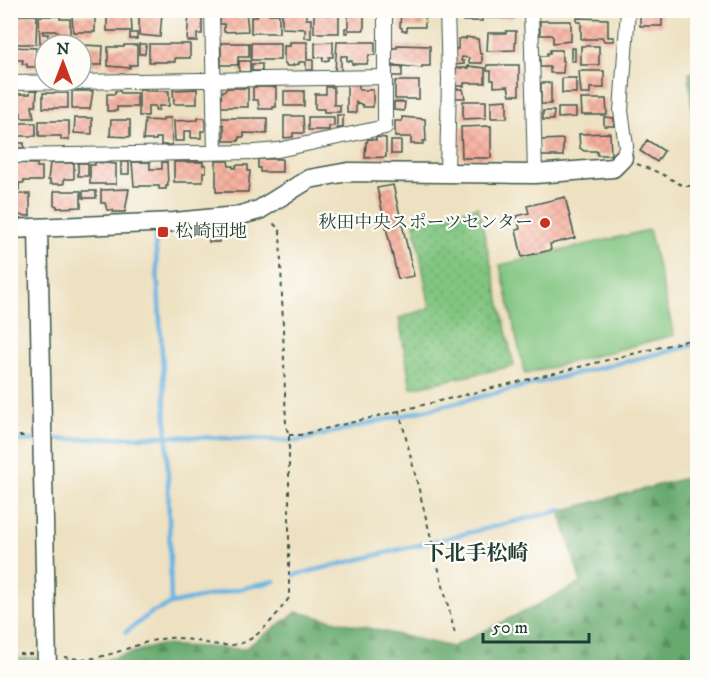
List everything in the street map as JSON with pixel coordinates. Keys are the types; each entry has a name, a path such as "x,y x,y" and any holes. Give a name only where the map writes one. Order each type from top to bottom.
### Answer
{"street":[{"path":"212,10 215,152"},
{"path":"10,156 278,150 385,127 385,10"},
{"path":"447,10 447,174"},
{"path":"531,10 535,174"},
{"path":"10,229 174,222 237,216 259,210 309,179 348,172 535,174 613,168 623,158 626,146 621,111 628,10"},
{"path":"10,83 385,77"},
{"path":"38,228 47,661"}],"path":[{"path":"623,158 662,174 683,186 698,186"},
{"path":"10,654 47,661 105,656 147,642 169,638 230,645 245,642 260,632 277,615 289,598 289,436 286,426 280,230 259,210"},
{"path":"289,436 698,338"},
{"path":"399,410 455,634"}],"green space":[{"path":"698,72 697,167 689,73"},
{"path":"478,207 514,366 411,388 399,318 430,308 414,222"},
{"path":"649,230 674,335 525,374 500,265"},
{"path":"697,475 697,667 67,667 67,662 102,661 160,645 244,649 297,612 452,647 581,583 560,511"},
{"path":"37,658 37,667 11,667 11,659"}],"building":[{"path":"240,10 246,10 248,31 224,32 224,24 220,24 220,16 223,16 223,12 240,13"},
{"path":"258,10 269,10 269,14 279,14 279,33 251,33 251,17 257,17"},
{"path":"314,10 325,10 325,15 339,15 339,33 314,33"},
{"path":"348,10 364,10 364,30 348,30 348,33 345,33 345,28 348,28"},
{"path":"460,10 482,10 482,21 463,21 463,14 460,14"},
{"path":"486,10 514,10 514,18 486,18"},
{"path":"640,10 662,10 662,26 640,26"},
{"path":"282,11 306,11 306,19 311,19 311,38 305,38 305,29 282,28"},
{"path":"401,11 424,11 425,27 407,27 407,31 402,31"},
{"path":"189,12 202,12 202,34 197,34 197,41 187,41"},
{"path":"139,13 162,13 160,37 139,35"},
{"path":"107,14 131,14 132,31 107,31"},
{"path":"37,15 36,33 33,33 33,44 13,44 13,40 10,40 10,17"},
{"path":"72,15 95,15 95,32 73,32"},
{"path":"39,16 60,16 60,19 70,19 70,33 43,31 40,33"},
{"path":"577,18 608,19 608,37 614,37 614,41 604,41 602,37 581,39 581,22 577,22"},
{"path":"540,21 571,21 571,41 553,43 551,35 540,35"},
{"path":"506,31 516,31 515,50 487,51 488,33 506,33"},
{"path":"130,33 137,33 137,39 130,39"},
{"path":"466,37 478,39 482,63 469,63 469,58 462,57 461,61 464,61 464,64 453,65 454,49 458,49 458,39 466,39"},
{"path":"290,42 307,42 307,60 313,60 313,70 306,70 306,62 299,62 293,66 284,64 284,46 290,46"},
{"path":"333,42 333,57 323,61 323,57 315,58 315,43"},
{"path":"337,42 375,42 375,55 369,55 367,64 352,64 352,61 347,61 347,56 341,56 341,71 335,71"},
{"path":"221,43 249,43 249,57 238,57 238,65 221,65"},
{"path":"251,43 280,43 280,60 251,60"},
{"path":"139,44 146,44 145,54 139,54"},
{"path":"149,44 190,44 190,58 175,58 175,62 149,62"},
{"path":"124,45 137,45 137,65 130,65 130,68 108,66 108,47 124,47"},
{"path":"397,45 430,46 430,66 422,66 422,68 391,65 391,48 397,48"},
{"path":"93,46 103,46 102,65 93,65"},
{"path":"581,46 599,46 599,65 581,65"},
{"path":"12,47 33,48 33,67 22,64 23,60 12,60"},
{"path":"571,48 575,48 575,61 571,61"},
{"path":"550,50 562,50 563,73 550,73 550,67 540,67 540,56 547,56"},
{"path":"239,61 250,61 250,72 239,72"},
{"path":"252,64 262,64 262,71 252,71"},
{"path":"487,65 519,65 519,95 510,95 508,86 494,87 494,80 491,80 491,71 487,71"},
{"path":"468,66 485,68 485,83 464,83 464,86 455,86 453,68 468,68"},
{"path":"392,67 402,67 402,76 391,76"},
{"path":"579,71 604,71 604,88 590,88 590,94 581,94"},
{"path":"562,78 576,78 576,93 562,93"},
{"path":"395,81 419,81 419,99 395,99"},
{"path":"541,83 551,83 551,104 541,104"},
{"path":"347,84 359,84 359,90 373,90 373,107 363,107 356,102 356,113 347,113"},
{"path":"253,87 276,87 276,107 259,109 258,100 253,100"},
{"path":"326,87 334,87 334,105 340,105 340,112 324,112 324,109 315,109 315,94 326,94"},
{"path":"228,88 248,88 248,107 221,107 221,93"},
{"path":"139,89 169,91 169,106 159,106 159,110 155,110 155,106 148,106 148,116 139,116"},
{"path":"197,89 197,104 174,104 173,90"},
{"path":"453,89 463,89 465,98 453,98"},
{"path":"30,90 37,93 36,106 32,106 34,118 21,118 21,113 10,111 10,94 30,94"},
{"path":"115,91 137,93 137,107 117,107 117,111 107,111 107,94 115,94"},
{"path":"284,91 304,91 304,106 284,106"},
{"path":"43,93 68,93 68,108 43,108"},
{"path":"72,93 93,93 90,109 72,109"},
{"path":"581,99 606,99 607,115 582,115"},
{"path":"507,100 507,118 491,118 491,101"},
{"path":"463,101 486,101 486,118 463,119"},
{"path":"394,102 405,102 404,111 394,110"},
{"path":"558,108 576,108 576,117 558,118"},
{"path":"543,111 554,111 553,120 543,120"},
{"path":"337,115 343,115 343,128 337,128"},
{"path":"284,116 303,116 304,133 293,133 293,137 284,138"},
{"path":"308,117 334,117 334,126 329,126 329,130 308,130"},
{"path":"402,117 425,119 426,141 423,141 423,144 411,144 411,137 395,137 395,121 402,121"},
{"path":"604,117 614,118 614,126 604,126"},
{"path":"75,118 92,118 92,134 74,133"},
{"path":"163,118 171,118 172,145 161,145 161,138 143,140 145,120 163,121"},
{"path":"198,118 205,118 205,131 201,131 201,138 191,138 191,131 184,131 184,141 175,141 174,121 198,120"},
{"path":"221,118 267,118 267,134 244,133 244,137 239,137 239,141 224,141 224,125 221,124"},
{"path":"111,120 130,120 130,137 110,136"},
{"path":"39,121 69,121 69,140 61,140 61,136 39,136"},
{"path":"15,123 36,123 36,136 15,136"},
{"path":"10,125 13,125 13,142 10,142"},
{"path":"491,126 491,158 462,158 461,127"},
{"path":"610,133 611,155 597,155 597,151 584,151 580,148 579,134"},
{"path":"376,137 386,138 386,157 365,158 366,142 368,139 376,140"},
{"path":"563,139 563,156 541,156 541,140"},
{"path":"647,140 664,151 657,162 640,151"},
{"path":"391,141 401,141 401,154 391,154"},
{"path":"14,143 24,143 24,148 14,148"},
{"path":"258,159 282,159 282,172 260,172"},
{"path":"216,161 228,161 229,166 233,168 236,168 236,165 248,165 248,171 250,171 248,192 216,192"},
{"path":"95,162 116,164 116,184 90,184 90,165 95,165"},
{"path":"121,162 129,162 129,174 121,174"},
{"path":"132,162 150,162 150,169 162,169 162,162 167,162 168,186 166,189 159,189 159,186 134,186"},
{"path":"174,162 203,162 203,165 206,165 206,172 203,172 203,182 174,182"},
{"path":"13,163 37,164 37,167 42,167 42,181 24,181 24,183 19,183 19,190 11,190 11,185 16,185 16,176 12,176"},
{"path":"50,163 74,163 74,179 64,179 64,184 50,184 48,180"},
{"path":"78,163 88,163 88,176 78,176"},
{"path":"393,185 414,276 398,279 377,188"},
{"path":"129,189 125,212 107,210 105,203 101,203 101,190"},
{"path":"54,191 81,191 81,207 57,208 54,205"},
{"path":"83,191 96,191 96,198 83,198"},
{"path":"15,194 30,194 30,216 13,215 11,198"},
{"name":"秋田中央スポーツセンター","path":"565,197 575,238 550,244 551,250 522,257 516,230 520,229 517,216 529,213 527,206"},
{"path":"210,232 219,232 219,242 209,242"}],"waterway":[{"path":"126,632 151,613 171,604 167,436 155,236"},
{"path":"46,440 167,436 297,441 698,344"},
{"path":"10,441 37,440"},
{"path":"295,575 562,510"},
{"path":"171,604 275,581"}],"place":[{"name":"秋田中央スポーツセンター","path":"545,223"},
{"name":"松崎団地","path":"163,232"}],"district":[{"name":"下北手松崎","path":"476,554"}]}
